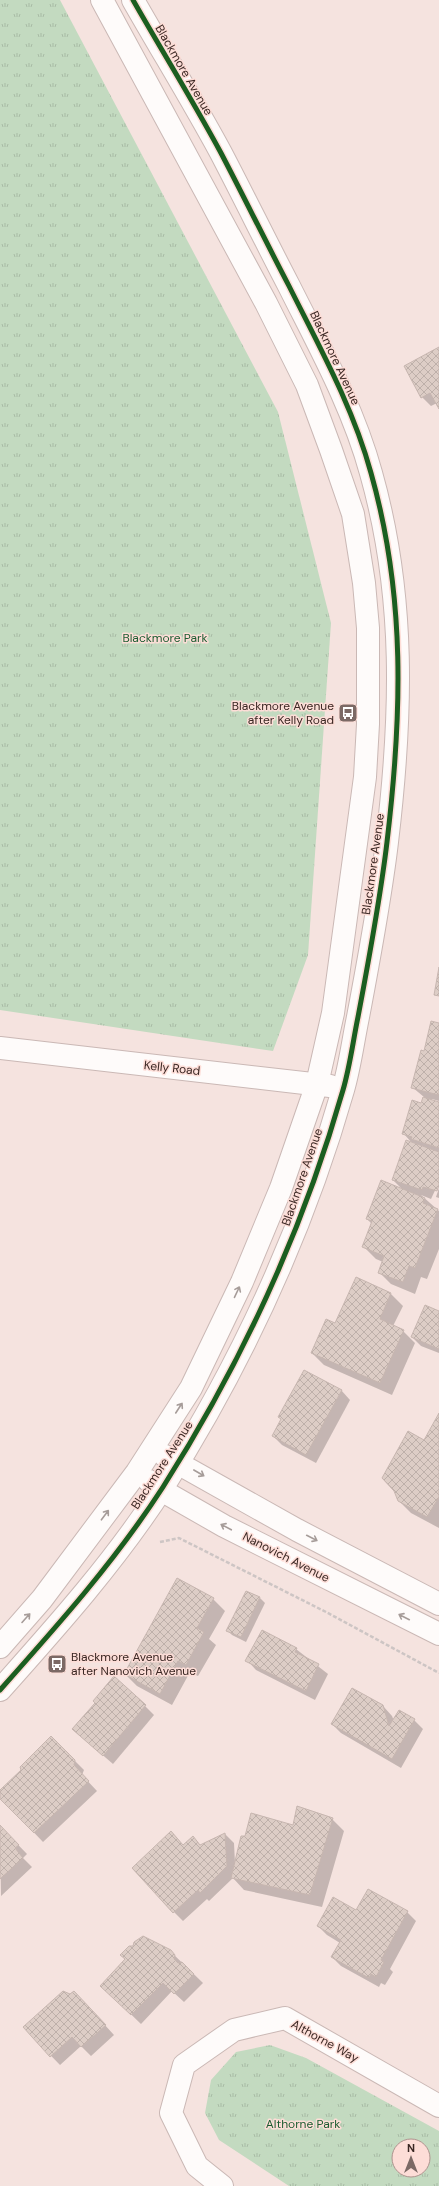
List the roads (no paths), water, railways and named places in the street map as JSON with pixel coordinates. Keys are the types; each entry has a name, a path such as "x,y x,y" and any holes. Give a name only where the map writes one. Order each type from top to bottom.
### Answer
{"street":[{"name":"Blackmore Avenue","path":"0,1647 42,1600 137,1472 192,1388 242,1282 281,1188 317,1084 333,1013 365,777 368,724 368,628 364,583 353,514 307,385 227,228 102,0"},
{"name":"Blackmore Avenue","path":"0,1690 80,1600 161,1490 213,1403 270,1291 306,1200 344,1087 370,958 384,864 395,774 399,678 396,608 385,532 371,469 342,393 219,149 133,0"},
{"name":"Kelly Road","path":"0,1048 344,1087"},
{"path":"151,1450 178,1461 297,1530 439,1604"},
{"name":"Nanovich Avenue","path":"137,1472 161,1490 224,1526 439,1634"},
{"name":"Althorne Way","path":"222,2186 197,2166 171,2113 184,2065 234,2030 285,2018 439,2106"}],"place":[{"name":"Blackmore Avenue after Kelly Road","path":"348,713"},
{"name":"Blackmore Avenue after Nanovich Avenue","path":"57,1664"}],"park label":[{"name":"Blackmore Park","path":"165,638"},
{"name":"Althorne Park","path":"303,2124"}]}
